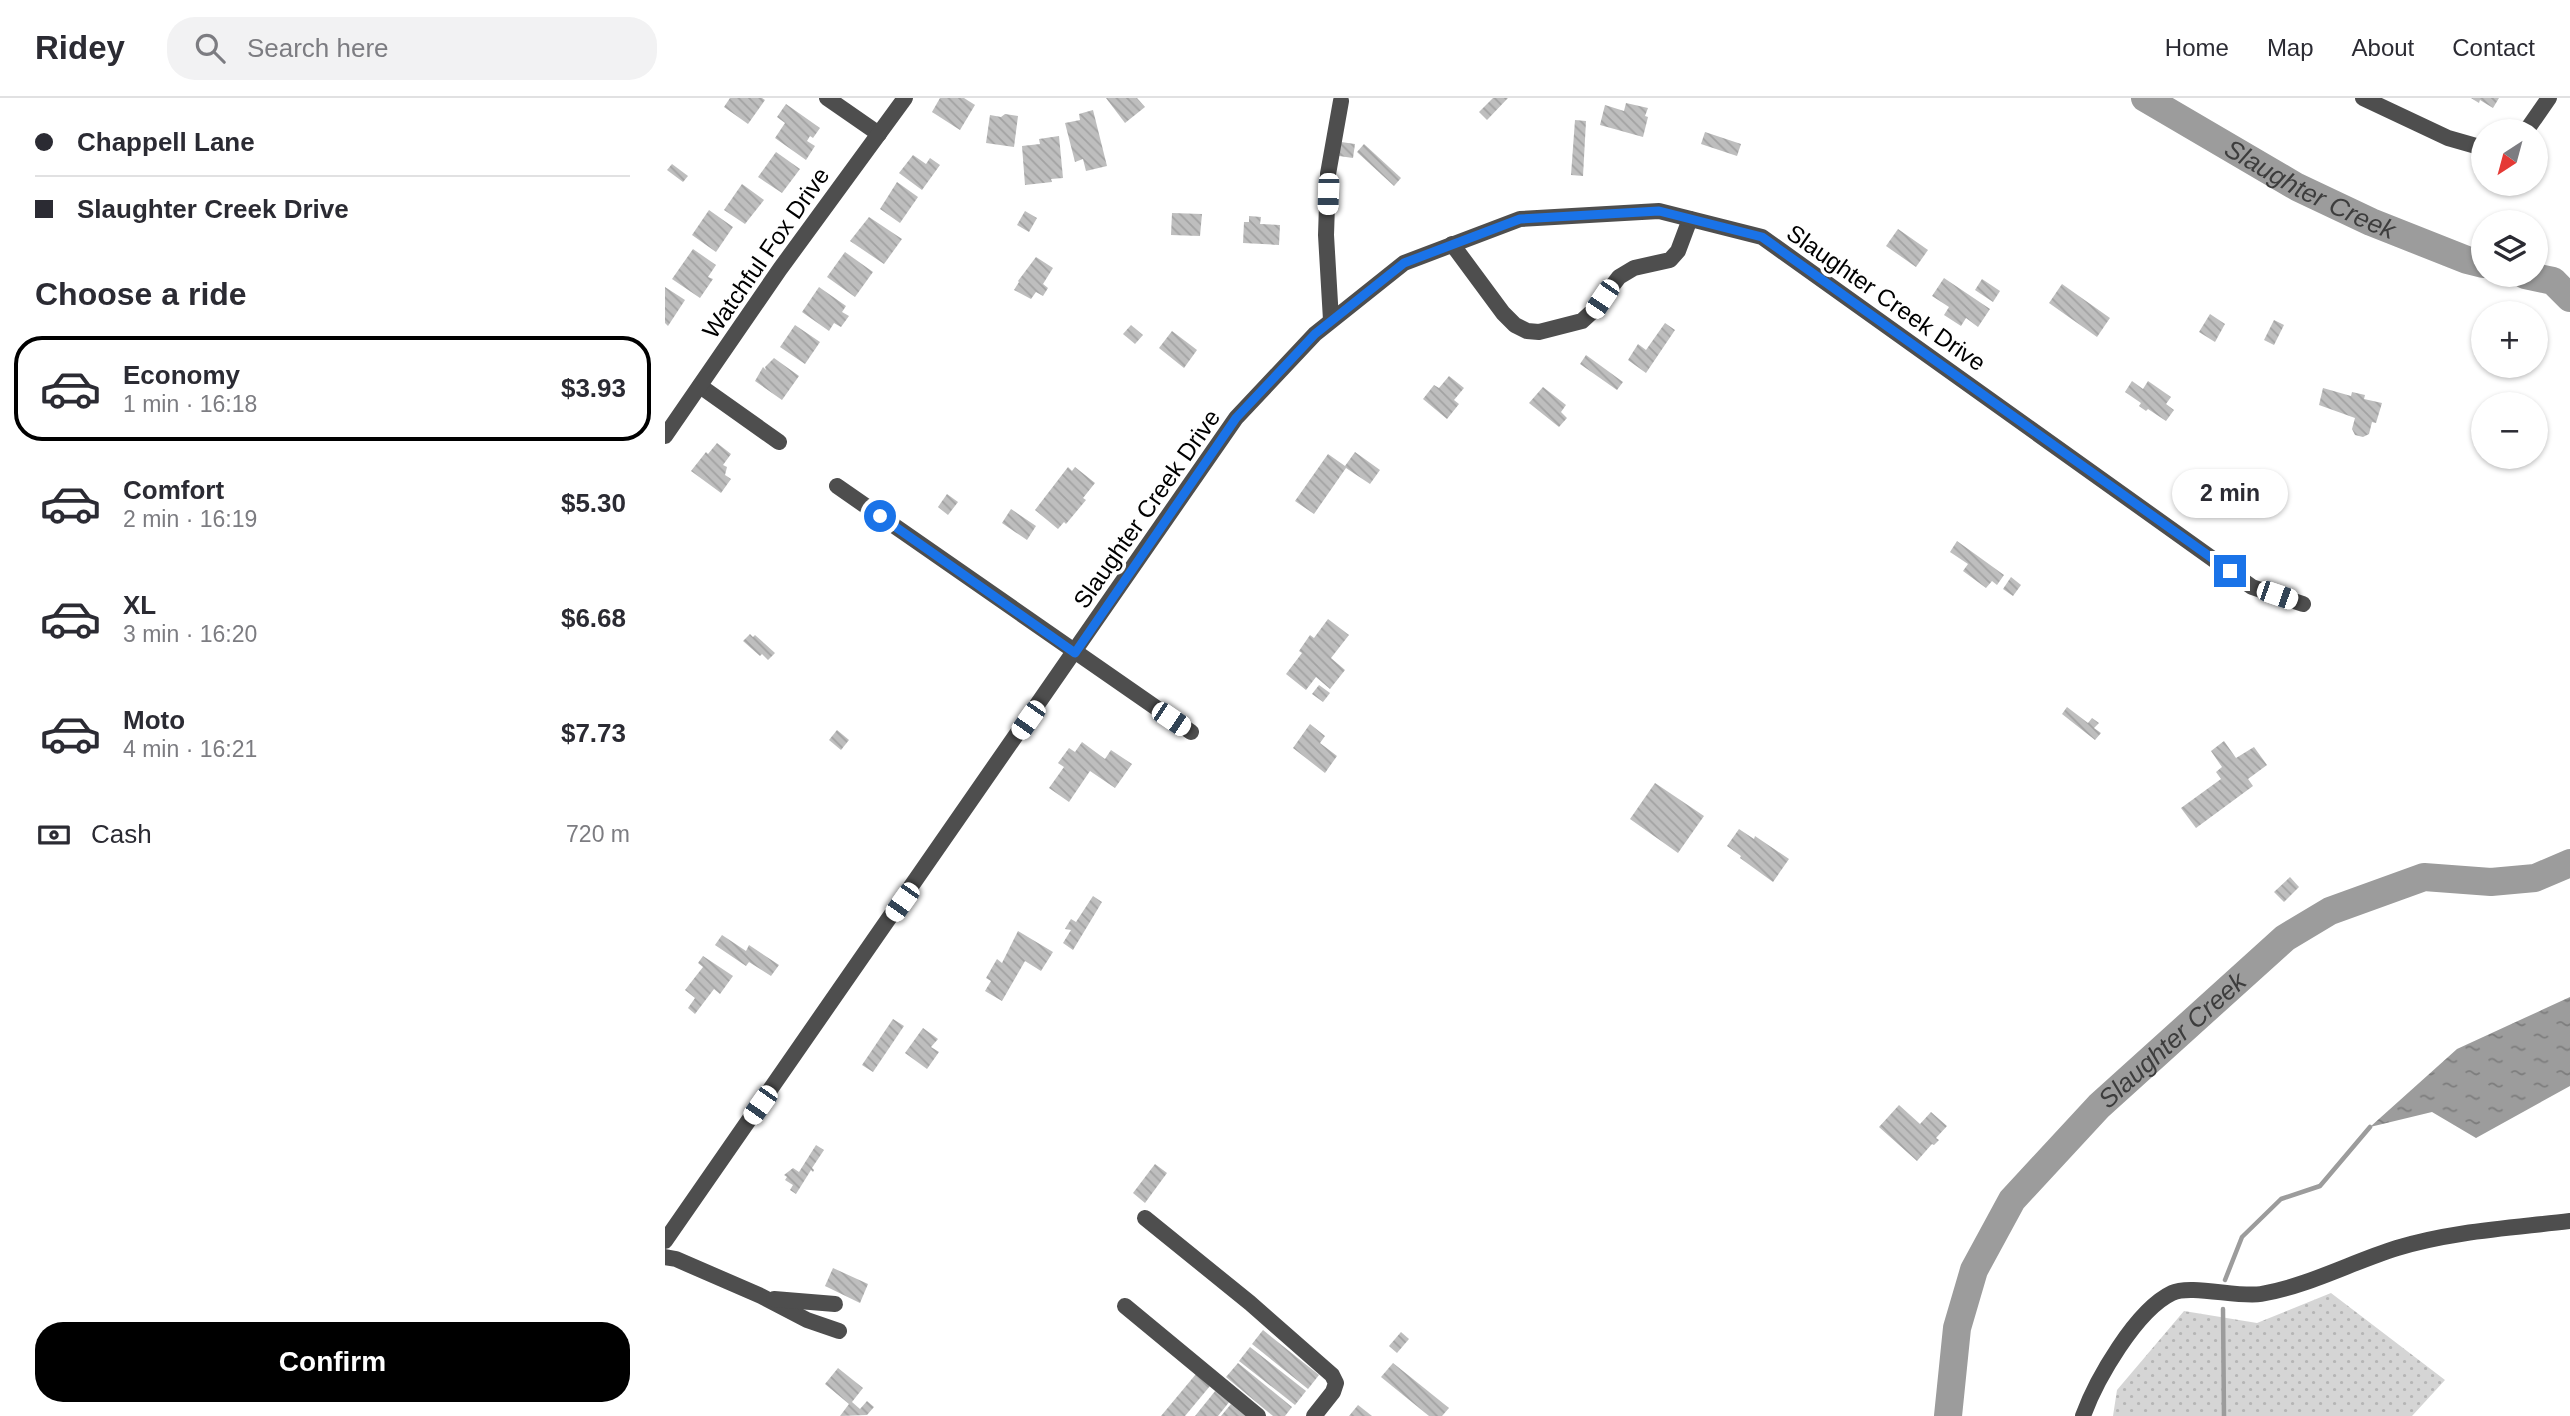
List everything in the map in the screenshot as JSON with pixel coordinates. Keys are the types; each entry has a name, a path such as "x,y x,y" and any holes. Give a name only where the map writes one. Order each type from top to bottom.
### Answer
{"street":[{"path":"828,98 879,134"},
{"name":"Watchful Fox Drive","path":"665,436 781,268 905,98"},
{"path":"2363,98 2448,138 2471,145"},
{"path":"2534,119 2549,98"},
{"path":"1331,320 1326,235 1328,174 1341,101"},
{"name":"Slaughter Creek Drive","path":"665,1241 1236,418 1331,320 1404,263 1452,244 1520,219 1659,211 1762,237 2252,587 2303,604"},
{"path":"1452,244 1503,313 1515,325 1527,331 1539,332 1582,321 1594,310 1619,277 1634,268 1670,260 1678,251 1690,219"},
{"path":"700,386 779,442"},
{"path":"837,486 1191,732"},
{"path":"1145,1218 1250,1303 1332,1375 1336,1383 1333,1392 1314,1416"},
{"path":"2083,1416 2097,1382 2118,1350 2146,1312 2173,1291 2257,1295 2278,1291 2395,1248 2444,1235 2570,1221"},
{"path":"665,1257 676,1259 807,1320 839,1331"},
{"path":"764,1298 835,1304"},
{"path":"1125,1306 1258,1416"}],"shaded area":[{"path":"2331,1293 2445,1380 2412,1416 2113,1416 2117,1390 2184,1311 2257,1323"}],"water":[{"path":"2570,997 2570,1086 2476,1138 2432,1112 2370,1127 2457,1049"}],"building":[{"path":"730,98 765,100 748,124 724,107"},
{"path":"940,98 964,98 975,105 960,130 932,112"},
{"path":"1106,98 1137,98 1145,107 1125,123"},
{"path":"1493,98 1508,98 1487,120 1479,112"},
{"path":"2471,98 2499,98 2493,108"},
{"path":"1626,103 1648,108 1643,137 1600,125 1605,105 1624,111"},
{"path":"786,104 820,128 813,138 810,136 807,141 815,146 806,160 775,138 785,123 777,117"},
{"path":"1093,110 1107,166 1086,171 1083,159 1075,162 1065,123 1080,120 1079,114"},
{"path":"1005,114 1018,116 1014,147 986,143 990,115 1001,117"},
{"path":"1575,120 1586,121 1583,176 1571,175"},
{"path":"1705,132 1741,144 1737,156 1701,144"},
{"path":"1059,136 1063,178 1025,185 1022,146 1040,144 1039,139"},
{"path":"1341,142 1355,144 1353,158 1339,156"},
{"path":"1364,144 1401,178 1394,186 1357,152"},
{"path":"776,152 800,169 782,193 758,177"},
{"path":"913,155 926,164 930,158 940,165 922,190 899,173"},
{"path":"672,164 688,176 683,182 667,170"},
{"path":"897,182 918,197 900,223 880,209"},
{"path":"742,184 764,200 745,224 724,210"},
{"path":"709,210 733,227 716,252 692,235"},
{"path":"1025,211 1037,218 1029,232 1017,225"},
{"path":"1172,213 1202,214 1200,236 1171,235"},
{"path":"1249,216 1261,217 1260,224 1280,225 1279,245 1243,243 1244,222 1249,222"},
{"path":"869,217 902,239 884,264 850,241"},
{"path":"1898,229 1928,250 1916,267 1886,246"},
{"path":"693,249 716,265 708,277 713,279 700,298 672,279"},
{"path":"845,252 873,272 855,297 827,277"},
{"path":"1036,257 1053,268 1043,284 1048,288 1043,296 1036,292 1031,299 1014,290"},
{"path":"1944,278 1990,309 1978,327 1966,318 1961,326 1944,315 1949,307 1932,296"},
{"path":"1982,279 2000,291 1993,302 1975,290"},
{"path":"2062,284 2110,318 2097,337 2049,303"},
{"path":"665,287 685,300 668,326 665,323"},
{"path":"819,287 846,306 842,312 849,316 841,327 834,323 829,331 802,312"},
{"path":"2210,314 2225,324 2215,342 2199,332"},
{"path":"2274,320 2284,325 2274,345 2264,340"},
{"path":"1665,323 1675,330 1646,373 1628,360 1638,344 1646,350"},
{"path":"795,325 820,342 805,364 780,347"},
{"path":"1131,325 1143,335 1135,344 1123,334"},
{"path":"1172,331 1197,350 1184,368 1159,348"},
{"path":"1586,355 1623,382 1617,390 1580,364"},
{"path":"774,358 799,376 782,400 755,381 763,367 766,370 765,367"},
{"path":"1449,376 1464,388 1454,400 1459,404 1447,419 1423,399 1434,385 1439,388"},
{"path":"2132,381 2143,389 2148,381 2171,397 2166,404 2174,410 2166,421 2148,409 2146,411 2139,406 2141,403 2125,392"},
{"path":"1543,387 1566,405 1561,412 1567,418 1559,427 1529,403"},
{"path":"2323,388 2351,396 2352,392 2365,395 2364,399 2382,403 2376,423 2372,422 2369,434 2363,437 2355,435 2352,429 2355,418 2319,405"},
{"path":"717,443 731,454 723,465 727,467 725,475 731,479 721,493 691,471"},
{"path":"1355,452 1380,470 1370,484 1346,468 1314,514 1295,501 1328,454 1345,466"},
{"path":"1068,467 1072,471 1075,467 1095,483 1083,498 1086,500 1066,524 1064,522 1058,529 1035,510"},
{"path":"947,494 958,502 948,515 938,507"},
{"path":"1011,509 1036,526 1027,540 1002,523"},
{"path":"1957,541 2004,575 1997,585 1992,581 1986,588 1963,571 1968,564 1950,552"},
{"path":"2011,577 2021,585 2013,596 2003,589"},
{"path":"1328,619 1349,635 1331,658 1345,670 1330,689 1316,677 1306,690 1286,674 1302,653 1299,651 1310,635 1314,638"},
{"path":"750,634 753,637 755,635 775,653 768,660 743,641"},
{"path":"1319,685 1330,693 1323,702 1312,694"},
{"path":"2067,707 2088,723 2092,718 2099,723 2094,728 2101,733 2095,740 2062,714"},
{"path":"1310,724 1325,736 1320,743 1337,756 1325,773 1293,748"},
{"path":"837,730 849,740 841,750 829,740"},
{"path":"2224,741 2236,758 2254,747 2267,765 2248,779 2253,786 2196,828 2181,808 2221,779 2216,772 2222,767 2211,751"},
{"path":"1082,742 1105,759 1111,750 1132,764 1115,788 1090,771 1069,802 1049,788 1064,767 1058,763 1069,748 1075,752"},
{"path":"1655,783 1704,816 1678,853 1630,819"},
{"path":"1739,829 1754,839 1755,836 1789,859 1773,882 1727,846"},
{"path":"2290,877 2299,887 2284,902 2274,892"},
{"path":"1093,896 1102,902 1073,950 1063,943 1071,930 1065,929 1071,919 1076,922"},
{"path":"1018,931 1053,952 1041,971 1025,961 1002,1001 985,991 991,981 986,978 997,959 1002,963"},
{"path":"722,935 746,951 749,945 779,965 771,976 749,962 746,966 715,945"},
{"path":"703,956 733,976 720,994 714,989 695,1014 688,1008 695,998 685,990 703,967 698,963"},
{"path":"893,1019 904,1026 873,1072 862,1065"},
{"path":"923,1028 938,1039 931,1047 939,1052 927,1069 905,1053"},
{"path":"1899,1105 1920,1124 1931,1112 1947,1126 1936,1138 1939,1140 1917,1161 1879,1127"},
{"path":"816,1145 824,1150 812,1168 813,1172 811,1170 796,1194 790,1190 793,1185 785,1180 787,1177 784,1175 793,1168 799,1172"},
{"path":"1155,1164 1167,1173 1145,1203 1133,1193"},
{"path":"833,1268 868,1284 860,1303 825,1286"},
{"path":"1263,1330 1319,1375 1308,1389 1252,1344"},
{"path":"1401,1332 1409,1339 1397,1353 1389,1346"},
{"path":"1250,1347 1306,1391 1295,1405 1239,1361"},
{"path":"1238,1363 1292,1407 1285,1416 1273,1416 1226,1377"},
{"path":"1393,1363 1449,1408 1442,1416 1429,1416 1381,1377"},
{"path":"838,1368 863,1388 852,1402 860,1409 867,1401 874,1407 867,1415 840,1416 849,1404 825,1384"},
{"path":"1196,1374 1210,1386 1185,1416 1161,1416"},
{"path":"1216,1390 1230,1401 1218,1416 1195,1416"},
{"path":"1231,1404 1246,1416 1221,1416"},
{"path":"1358,1405 1372,1416 1349,1416"}],"waterway":[{"name":"Slaughter Creek","path":"2145,98 2297,187 2371,222 2471,261"},
{"name":"Slaughter Creek","path":"2548,280 2553,281 2570,298"},
{"name":"Slaughter Creek","path":"1948,1416 1957,1328 1974,1270 2012,1200 2099,1106 2285,938 2330,911 2424,877 2491,882 2535,878 2570,863"},
{"path":"2225,1280 2242,1237 2281,1199 2320,1186 2370,1127"},
{"path":"2223,1309 2224,1416"}],"route":[{"path":"880,516 1075,653 1236,418 1315,334 1404,263 1520,219 1659,211 1762,237 2230,571"}]}
